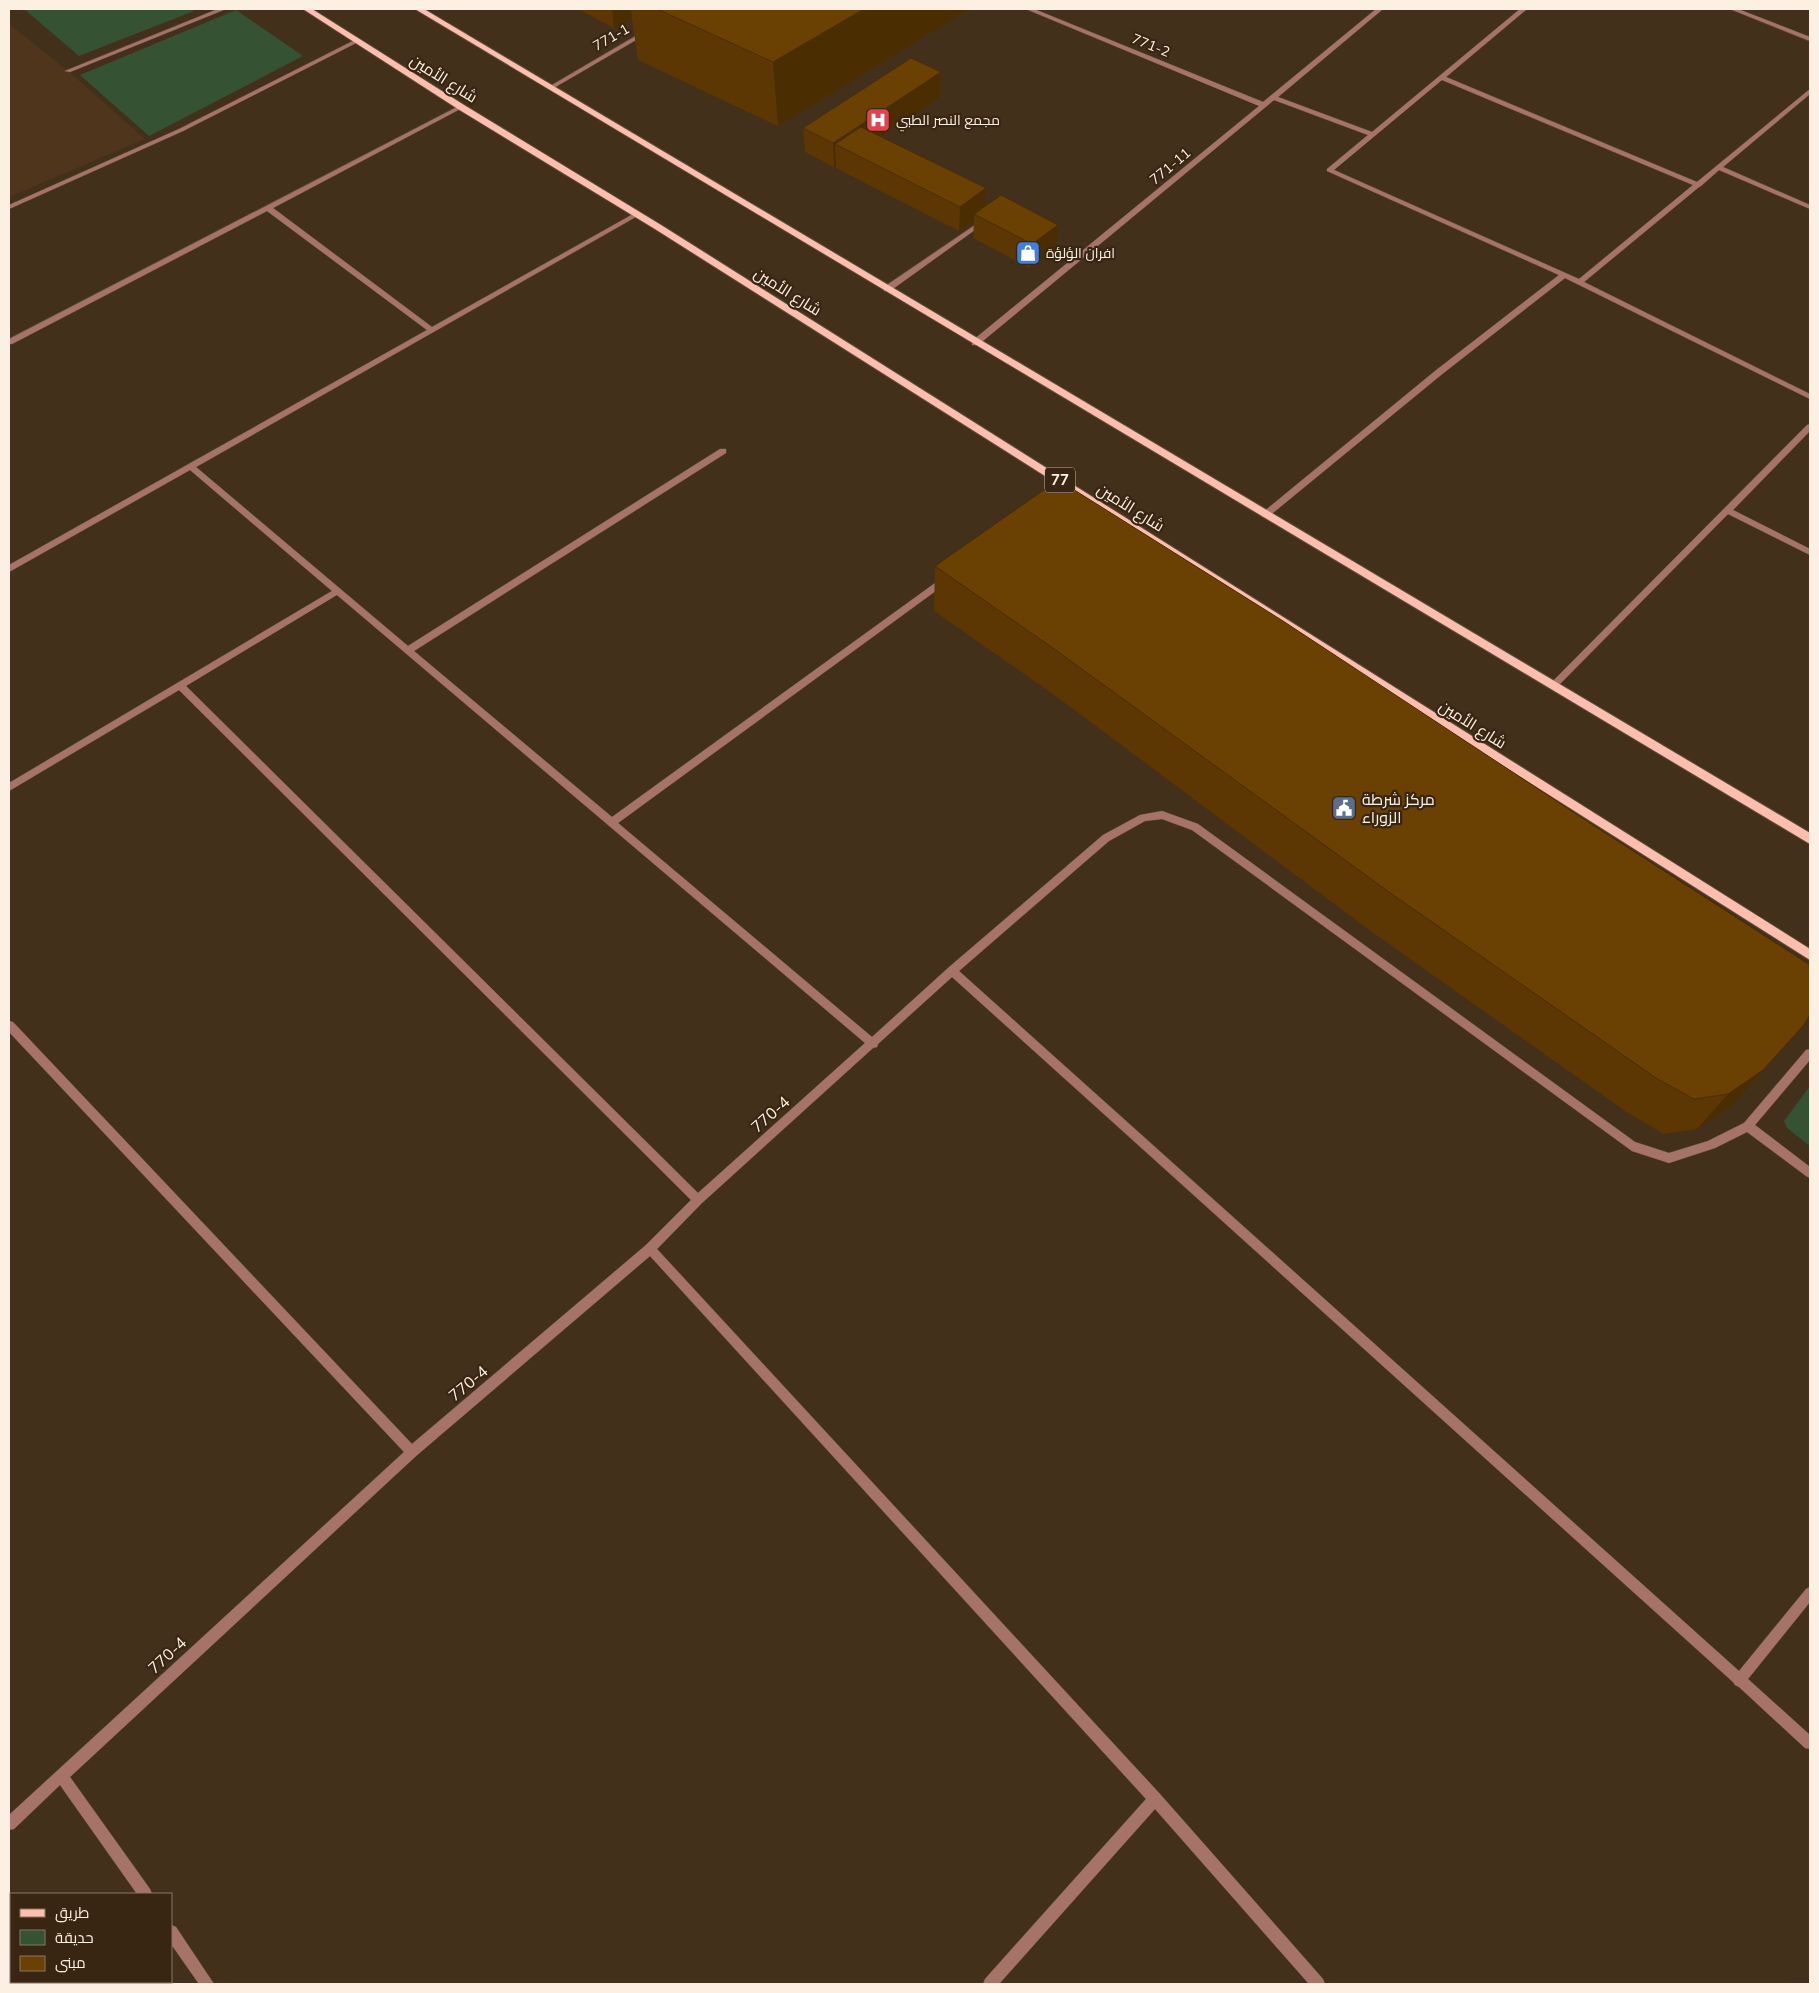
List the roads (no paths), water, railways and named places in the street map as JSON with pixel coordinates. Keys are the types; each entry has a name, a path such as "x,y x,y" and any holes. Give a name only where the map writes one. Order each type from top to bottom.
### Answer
{"main road":[{"name":"شارع الأمين","path":"307,9 461,107 637,214 1068,491 1810,955"},
{"path":"419,9 1810,839"}],"street":[{"path":"68,71 223,9"},
{"name":"771-2","path":"1029,9 1263,105"},
{"name":"771-11","path":"976,342 1380,9"},
{"path":"1524,9 1329,170 1564,275 1810,397"},
{"path":"1733,9 1810,39"},
{"name":"771-1","path":"550,88 652,28"},
{"path":"9,207 181,130 357,41"},
{"path":"1441,77 1699,185"},
{"path":"1579,283 1720,168 1810,91"},
{"path":"1273,97 1372,134"},
{"path":"9,342 461,107"},
{"path":"1720,168 1810,207"},
{"path":"268,207 432,330"},
{"path":"9,570 637,214"},
{"path":"887,289 995,214"},
{"path":"1265,515 1438,373 1564,275"},
{"path":"1553,686 1810,427"},
{"path":"408,650 723,451"},
{"path":"191,467 873,1044"},
{"path":"1728,511 1810,552"},
{"path":"612,822 951,576"},
{"path":"9,787 338,591"},
{"path":"179,685 698,1200"},
{"name":"770-4","path":"9,1824 412,1452 650,1249 698,1200 952,971 1106,838 1144,818 1162,815 1195,827 1632,1146 1669,1158 1712,1144 1748,1126"},
{"path":"952,971 1739,1681 1810,1742"},
{"path":"9,1025 412,1452"},
{"path":"1810,1053 1748,1126 1810,1173"},
{"path":"650,1249 1155,1799 1318,1984"},
{"path":"1739,1681 1810,1594"},
{"path":"61,1774 144,1893"},
{"path":"990,1984 1155,1799"},
{"path":"172,1933 208,1984"}],"place":[{"name":"مجمع النصر الطبي","path":"878,120"},
{"name":"افران الؤلؤة","path":"1028,253"},
{"name":"مركز شرطة الزوراء","path":"1344,808"}]}
